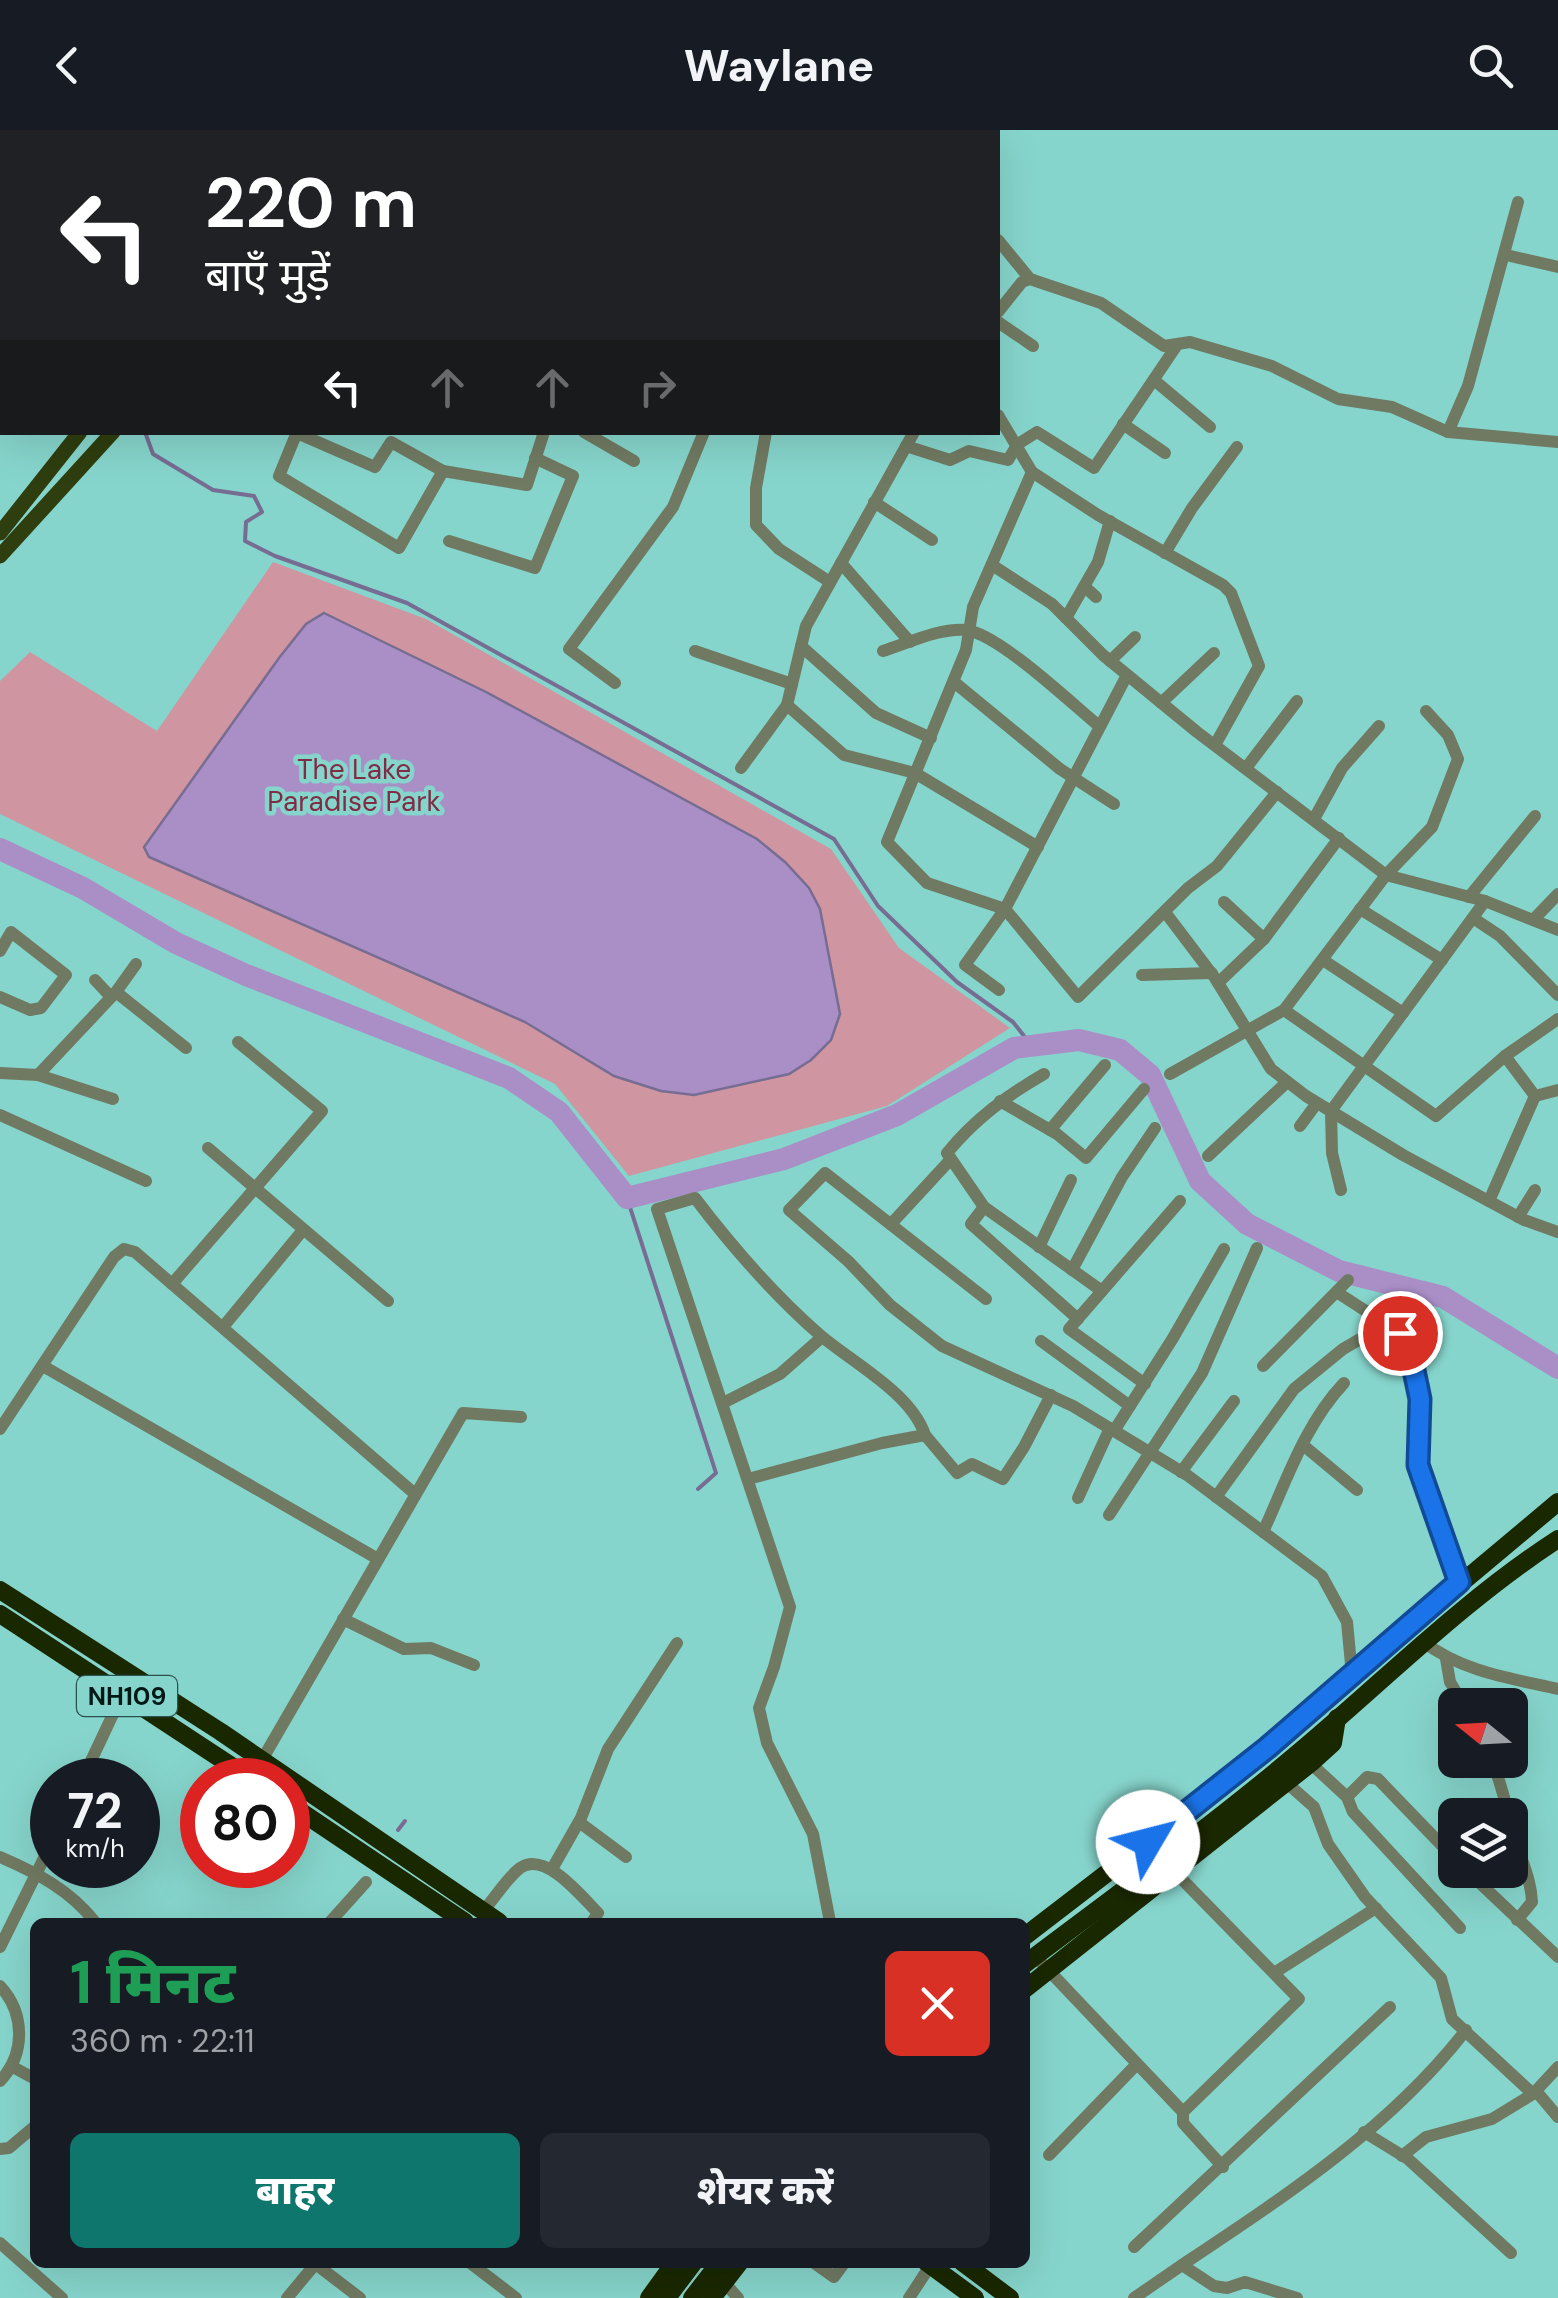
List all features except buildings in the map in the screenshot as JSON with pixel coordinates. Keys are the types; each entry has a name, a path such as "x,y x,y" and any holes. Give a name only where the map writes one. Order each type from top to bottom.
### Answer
{"highway":[{"path":"1030,1932 1206,1798 1558,1502"},
{"path":"1030,1985 1169,1866 1305,1758 1337,1718 1422,1642 1515,1567 1558,1538"},
{"name":"NH109","path":"0,1590 259,1758"},
{"name":"NH109","path":"0,1614 219,1758"},
{"path":"1410,1626 1422,1642"},
{"path":"123,1693 134,1676"},
{"path":"207,1750 220,1732"},
{"name":"NH109","path":"310,1795 478,1917"},
{"path":"310,1819 459,1918"},
{"path":"1030,1960 1169,1866"},
{"path":"649,2298 671,2268"},
{"path":"667,2298 690,2268"},
{"path":"934,2268 975,2298"},
{"path":"970,2268 1010,2298"},
{"path":"692,2298 719,2272"},
{"path":"712,2298 719,2272"}],"main road":[{"path":"0,533 78,435"},
{"path":"0,556 111,435"}],"street":[{"path":"1448,432 1468,386 1518,202"},
{"path":"1000,242 1030,279 1101,303 1164,346 1190,342 1272,366 1338,399 1392,406 1448,432 1557,442 1558,429"},
{"path":"1506,256 1558,267"},
{"path":"1000,310 1022,282 1030,279"},
{"path":"1000,323 1032,346"},
{"path":"906,446 950,460 969,452 1008,460 1018,444 1037,432 1094,468 1178,345"},
{"path":"1154,380 1210,426"},
{"path":"1000,418 1032,472 1223,586 1230,594 1259,666 1215,745"},
{"path":"1123,424 1165,453"},
{"path":"296,435 278,476 398,548 443,470"},
{"path":"302,435 375,466 392,442 443,470 526,485 543,435"},
{"path":"589,435 634,461"},
{"path":"615,683 569,649 672,508 703,435"},
{"path":"765,435 756,488 756,525 779,549 830,582"},
{"path":"740,768 787,705 806,626 912,435"},
{"path":"1166,552 1192,508 1237,447"},
{"path":"449,540 535,568 572,476 536,458"},
{"path":"1032,472 973,606 966,650 887,842 927,883 1005,909 1078,997 1217,866 1277,792"},
{"path":"874,502 932,540"},
{"path":"1066,618 1098,562 1110,521"},
{"path":"840,563 910,642"},
{"path":"992,565 1052,604 1110,661 1161,703 1386,875 1485,902 1558,930"},
{"path":"1084,587 1096,597"},
{"path":"883,652 942,632 969,630 1000,645 1099,726"},
{"path":"1110,661 1135,637"},
{"path":"801,646 876,713 931,738"},
{"path":"696,651 792,684"},
{"path":"1161,703 1214,652"},
{"path":"999,990 965,965 1005,909 1128,675"},
{"path":"954,682 1114,804"},
{"path":"1246,768 1297,701"},
{"path":"787,705 844,755 915,772 1038,847"},
{"path":"1170,1074 1284,1010 1386,875 1432,827 1458,759 1448,735 1426,711"},
{"path":"1314,819 1342,768 1378,726"},
{"path":"1469,897 1535,816"},
{"path":"1142,976 1215,978 1264,938 1339,838"},
{"path":"1534,918 1558,894"},
{"path":"1224,902 1264,938"},
{"path":"1341,1190 1332,1152 1331,1111 1485,902"},
{"path":"1360,909 1442,960"},
{"path":"1164,912 1215,978 1271,1070 1403,1155 1518,1217 1558,1232"},
{"path":"1473,918 1500,936 1558,995"},
{"path":"0,950 12,932 66,976 41,1008 30,1010 0,997"},
{"path":"1323,960 1403,1013"},
{"path":"38,1074 114,995 136,964"},
{"path":"95,980 186,1048"},
{"path":"1284,1010 1436,1116 1505,1056 1558,1020"},
{"path":"172,1284 322,1111 238,1042"},
{"path":"1505,1056 1535,1096"},
{"path":"1050,1130 1105,1065"},
{"path":"0,1073 38,1074 113,1100"},
{"path":"1044,1074 968,1126 946,1153 984,1208 1102,1291"},
{"path":"1208,1156 1287,1082"},
{"path":"1000,1101 1050,1130 1086,1158 1144,1089"},
{"path":"1535,1096 1558,1090"},
{"path":"1488,1201 1535,1096"},
{"path":"1300,1126 1317,1103"},
{"path":"0,1114 146,1182"},
{"path":"1072,1270 1122,1177 1155,1128"},
{"path":"208,1148 388,1301"},
{"path":"891,1224 951,1159"},
{"path":"986,1298 825,1174 789,1210 848,1261 890,1305 942,1346 1051,1395 1112,1429 1181,1472 1322,1576 1346,1622 1352,1675"},
{"path":"1039,1246 1071,1180"},
{"path":"1518,1217 1534,1190"},
{"path":"829,1918 813,1834 766,1743 759,1708 790,1608 657,1209 695,1198 737,1254 822,1336 862,1366 919,1419 925,1435 957,1473 972,1464 1002,1479 1024,1448 1051,1395"},
{"path":"1145,1384 1069,1329 1180,1201"},
{"path":"984,1208 971,1224 1078,1319"},
{"path":"223,1327 303,1230"},
{"path":"1110,1515 1202,1373 1257,1248"},
{"path":"0,1429 114,1257 124,1249 135,1252 415,1494"},
{"path":"1078,1498 1112,1429 1145,1384 1224,1249"},
{"path":"1263,1366 1348,1280"},
{"path":"1338,1293 1400,1333 1412,1361 1420,1399 1418,1465 1459,1582"},
{"path":"1400,1333 1410,1300"},
{"path":"1216,1497 1294,1389 1343,1348 1386,1324"},
{"path":"723,1403 780,1374 822,1336"},
{"path":"1041,1341 1130,1406"},
{"path":"42,1366 378,1559"},
{"path":"1263,1532 1302,1445 1327,1401 1344,1384"},
{"path":"1181,1472 1234,1402"},
{"path":"263,1758 463,1413 521,1417"},
{"path":"748,1479 925,1435"},
{"path":"1302,1445 1356,1490"},
{"path":"343,1619 404,1649 431,1648 474,1665"},
{"path":"1422,1642 1470,1670 1558,1689"},
{"path":"552,1869 578,1822 608,1749 677,1643"},
{"path":"1446,1659 1454,1688"},
{"path":"92,1758 123,1693"},
{"path":"1305,1758 1347,1796 1353,1812 1460,1928"},
{"path":"1347,1796 1367,1777 1378,1779 1438,1841"},
{"path":"1281,1778 1314,1807 1328,1844 1376,1908 1441,1978 1452,2018 1558,2117"},
{"path":"1499,1778 1531,1883 1532,1902 1517,1920"},
{"path":"578,1822 626,1857"},
{"path":"0,1856 30,1869"},
{"path":"478,1917 522,1866 534,1862 552,1869 598,1913 595,1918"},
{"path":"1169,1866 1298,1999 1182,2112"},
{"path":"334,1918 366,1882"},
{"path":"0,1947 6,1921 30,1885"},
{"path":"58,1888 91,1918"},
{"path":"1484,1888 1517,1920 1556,1947"},
{"path":"1274,1973 1376,1908"},
{"path":"1030,1960 1049,1970 1182,2112 1183,2123 1223,2167"},
{"path":"0,1986 16,2010 20,2029 16,2056 0,2081"},
{"path":"1134,2247 1390,2008"},
{"path":"20,2029 30,2031"},
{"path":"1134,2298 1301,2186 1432,2074 1466,2030"},
{"path":"1049,2155 1137,2064"},
{"path":"11,2066 30,2076"},
{"path":"1402,2156 1426,2137 1492,2119 1534,2092 1558,2067"},
{"path":"0,2149 9,2148 30,2130"},
{"path":"1364,2132 1402,2156 1511,2253"},
{"path":"0,2243 62,2298"},
{"path":"1182,2265 1223,2293 1246,2282 1297,2298"},
{"path":"297,2295 312,2268"},
{"path":"321,2268 360,2298"},
{"path":"478,2268 516,2298"},
{"path":"821,2268 834,2277 840,2268"},
{"path":"910,2298 926,2268"},
{"path":"719,2272 738,2298"}],"green space":[{"name":"The Lake Paradise Park","path":"273,562 426,619 831,849 899,948 1010,1028 887,1106 629,1176 555,1084 0,814 0,681 30,652 157,731"}],"shaded area":[{"name":"The Lake Paradise Park","path":"324,613 486,692 757,839 785,862 809,888 820,909 840,1014 831,1040 789,1074 694,1095 661,1091 614,1076 525,1022 149,857 144,847 279,658 306,624"}],"waterway":[{"path":"146,435 153,454 213,490 254,496 262,512 246,522 245,541 275,556 407,603 834,839 878,906 957,982 1013,1022 1032,1046"},
{"path":"0,849 83,888 176,943 246,975 509,1078 559,1112 627,1198 784,1159 897,1115 1014,1048 1079,1040 1120,1050 1150,1075 1200,1181 1247,1224 1339,1271 1443,1297 1558,1368"},
{"path":"627,1198 716,1473 698,1489"},
{"path":"398,1830 405,1821"}],"route":[{"path":"1148,1842 1267,1748 1459,1582 1418,1465 1420,1399 1412,1361 1400,1333"}]}
